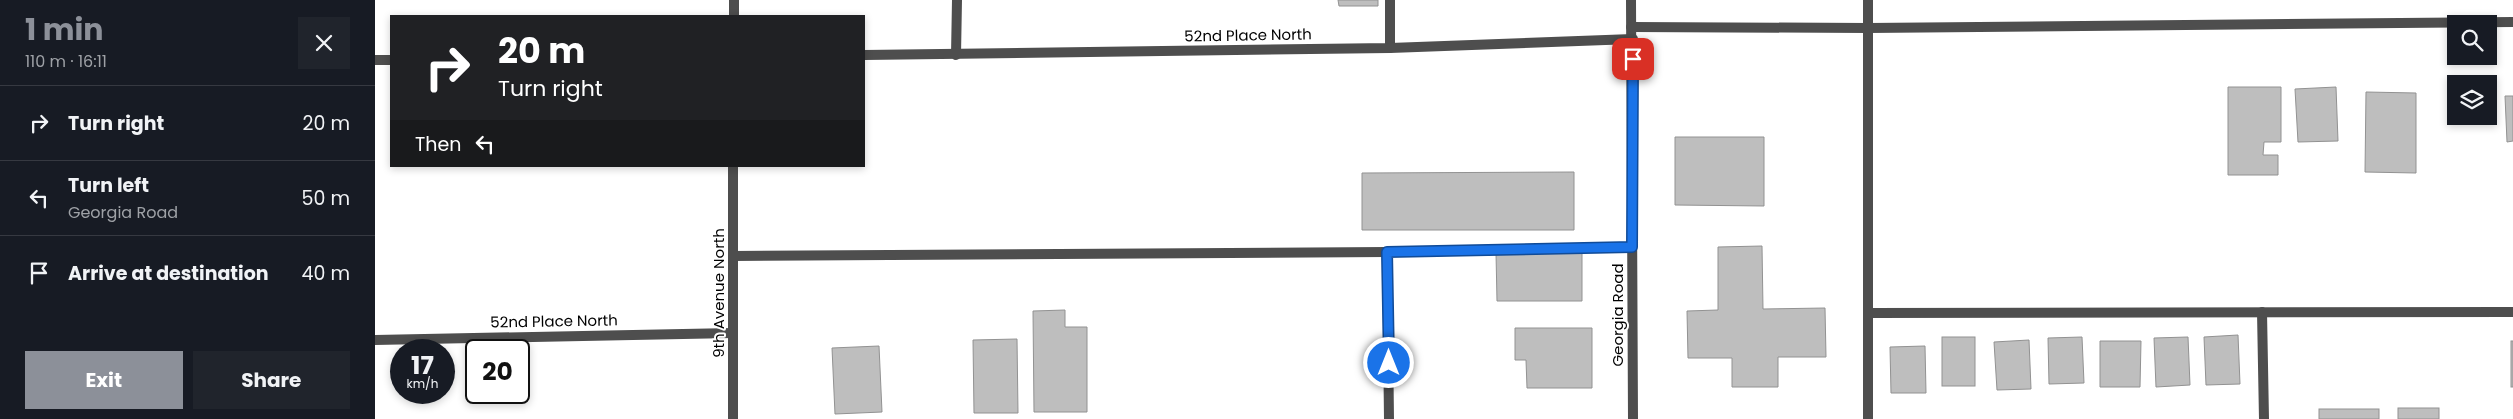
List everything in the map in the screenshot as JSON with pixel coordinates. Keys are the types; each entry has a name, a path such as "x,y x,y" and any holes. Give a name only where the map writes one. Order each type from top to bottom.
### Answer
{"street":[{"path":"734,0 734,15"},
{"path":"956,55 957,0"},
{"path":"1391,0 1391,48"},
{"name":"Georgia Road","path":"1631,0 1633,39 1633,419"},
{"path":"1868,419 1869,0"},
{"path":"1631,28 1868,28 2513,22"},
{"name":"52nd Place North","path":"865,55 1391,48 1633,39"},
{"path":"375,60 390,60"},
{"name":"9th Avenue North","path":"733,167 733,419"},
{"path":"733,256 1387,252 1632,247"},
{"path":"1387,252 1389,419"},
{"path":"1869,312 2513,312"},
{"path":"2262,312 2264,419"},
{"name":"52nd Place North","path":"375,340 733,333"}],"building":[{"path":"1338,0 1378,0 1378,6 1339,6"},
{"path":"2228,87 2281,87 2281,142 2264,142 2263,155 2278,155 2278,175 2228,175"},
{"path":"2336,87 2338,141 2298,142 2295,89"},
{"path":"2366,92 2416,93 2416,173 2365,172"},
{"path":"2505,96 2513,96 2513,141 2507,142"},
{"path":"1675,137 1764,137 1764,206 1675,205"},
{"path":"1574,172 1574,230 1362,230 1362,173"},
{"path":"1762,246 1763,309 1825,308 1826,357 1778,357 1778,387 1732,387 1732,358 1688,358 1687,311 1718,310 1718,247"},
{"path":"1496,253 1582,253 1582,301 1497,301"},
{"path":"1065,310 1065,327 1087,327 1087,412 1034,412 1033,311"},
{"path":"1515,328 1592,328 1592,388 1527,388 1526,360 1515,360"},
{"path":"2238,335 2240,384 2206,385 2204,337"},
{"path":"1942,337 1975,337 1975,386 1942,386"},
{"path":"2082,337 2084,383 2049,384 2048,338"},
{"path":"2188,337 2190,385 2156,387 2154,338"},
{"path":"1017,339 1018,413 974,413 973,340"},
{"path":"2029,340 2031,389 1997,390 1994,342"},
{"path":"2100,341 2141,341 2140,387 2100,387"},
{"path":"2511,341 2513,341 2513,387 2511,387"},
{"path":"879,346 882,412 835,414 832,348"},
{"path":"1925,346 1926,393 1891,393 1890,347"},
{"path":"2398,408 2439,408 2439,419 2398,419"},
{"path":"2319,409 2379,409 2379,419 2319,419"}],"route":[{"path":"1389,363 1387,252 1632,247 1633,59"}]}
